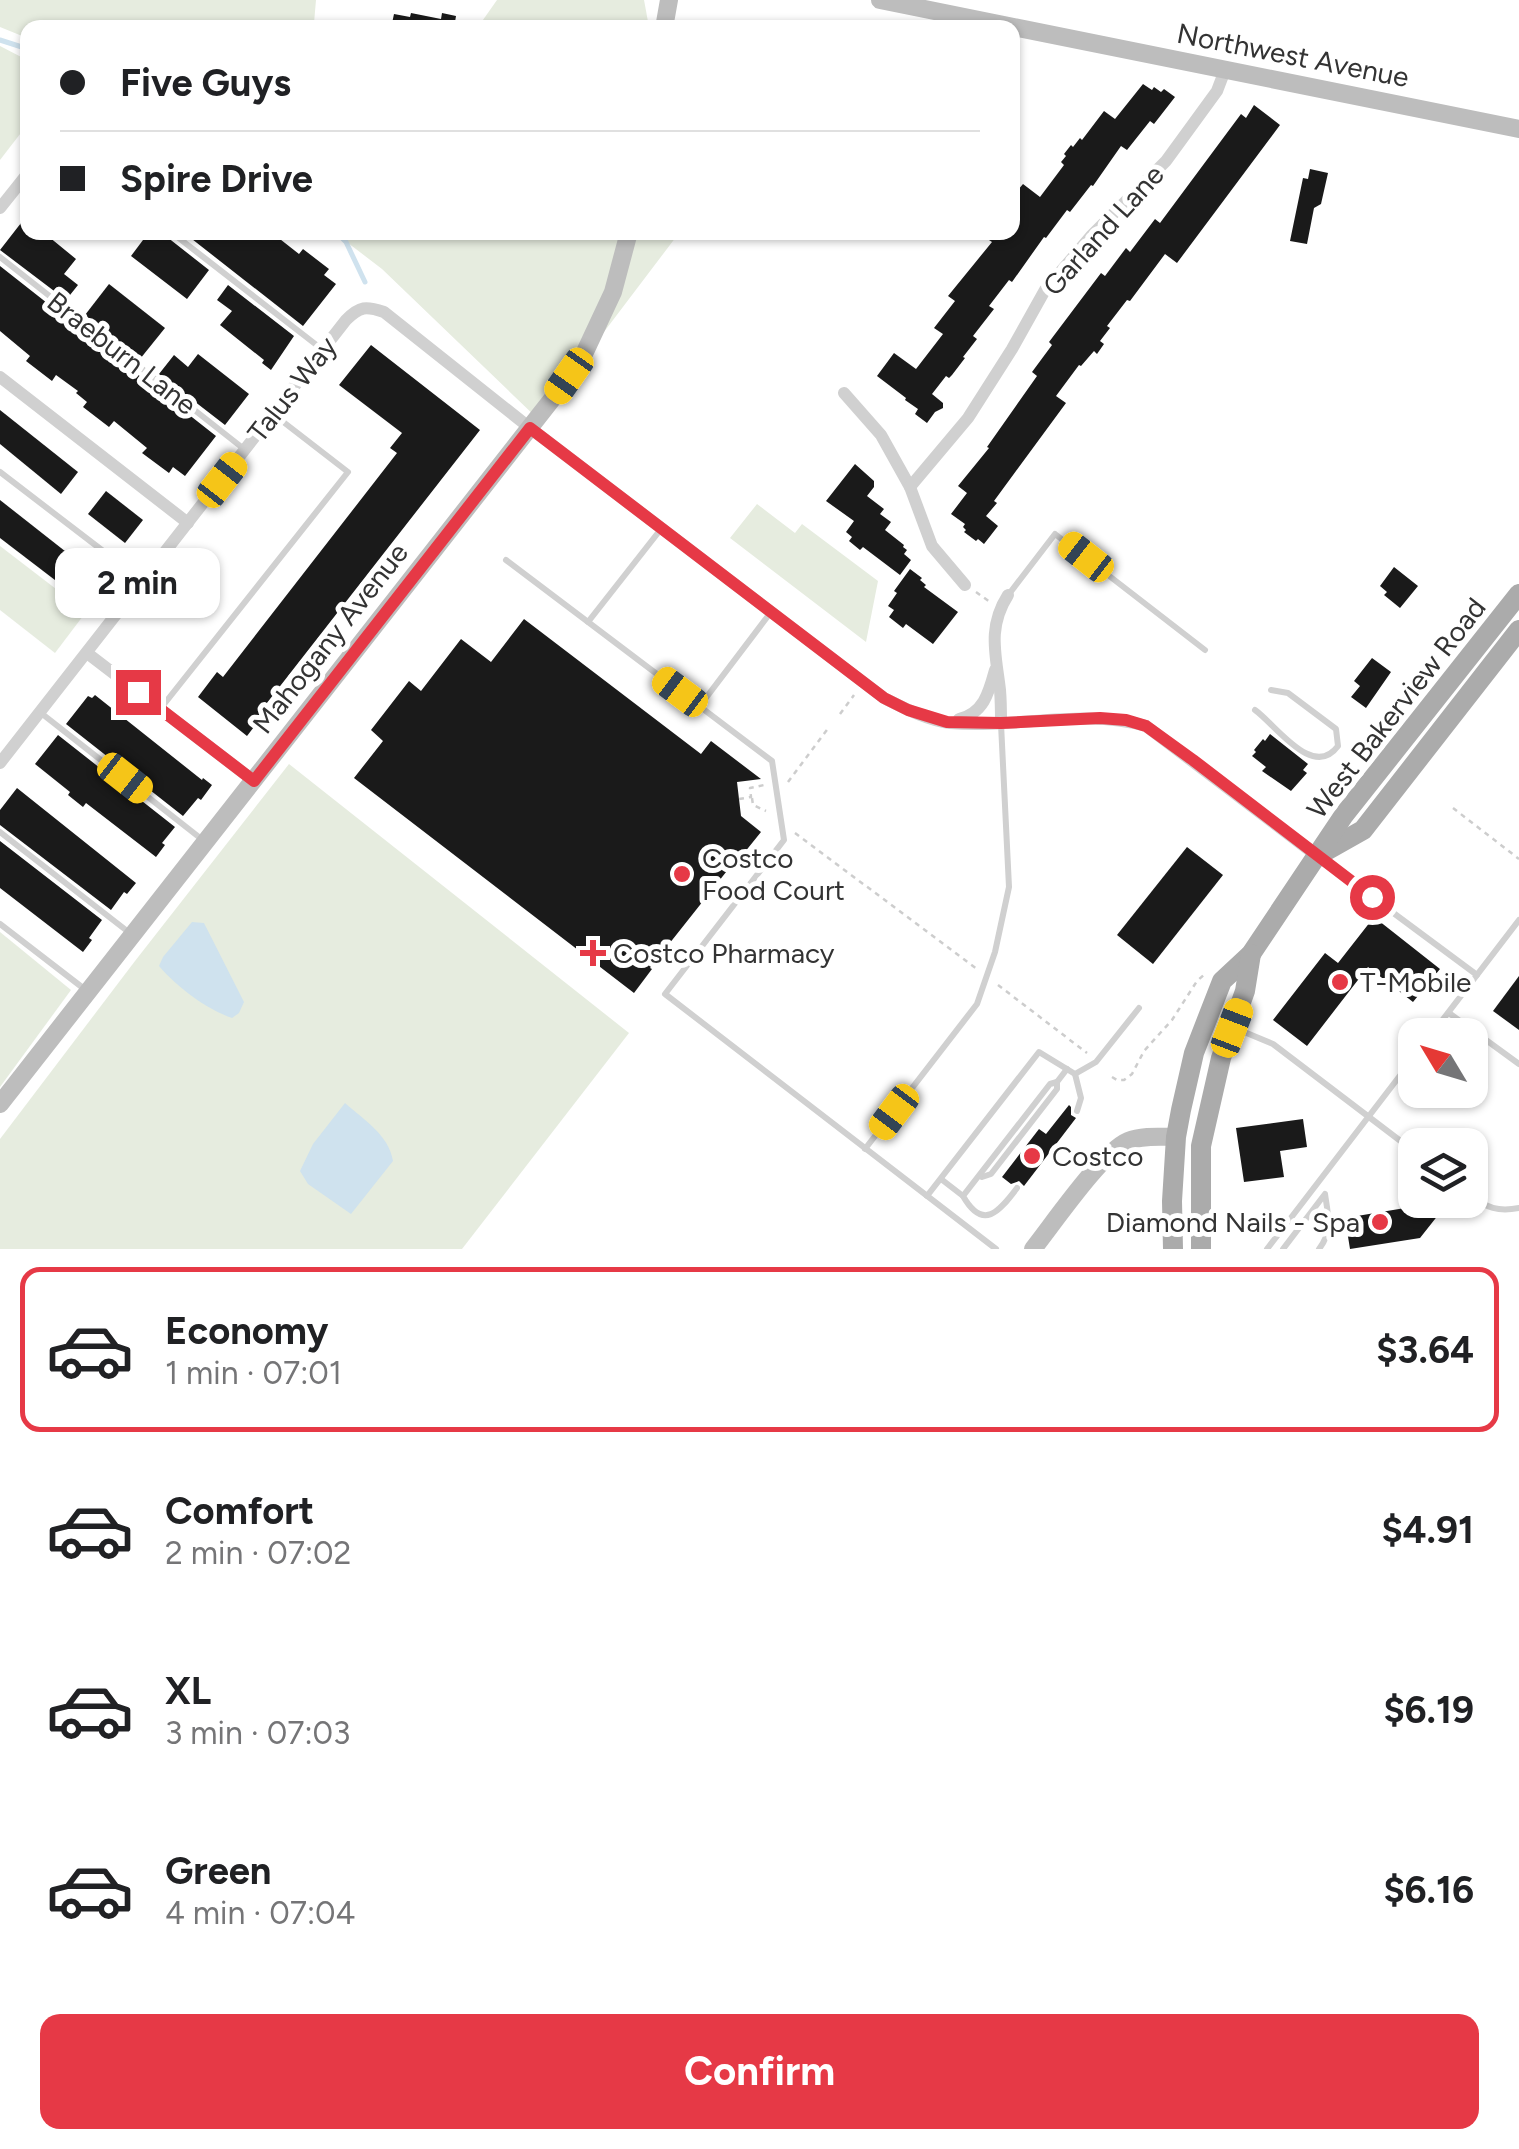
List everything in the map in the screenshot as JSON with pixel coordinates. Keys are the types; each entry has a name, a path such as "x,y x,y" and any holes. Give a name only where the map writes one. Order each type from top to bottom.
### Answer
{"main road":[{"name":"West Bakerview Road","path":"1174,1249 1176,1137 1194,1054 1222,981 1252,954 1344,815 1519,594"},
{"name":"West Bakerview Road","path":"1318,856 1364,830 1519,630"},
{"name":"West Bakerview Road","path":"1201,1249 1201,1146 1210,1100 1245,991 1252,954"}],"street":[{"name":"Northwest Avenue","path":"880,0 979,20"},
{"name":"Northwest Avenue","path":"1020,28 1519,129"},
{"name":"Garland Lane","path":"910,487 968,418 1012,350 1044,290 1092,235 1166,162 1217,91 1225,70"},
{"path":"0,208 20,182"},
{"name":"Mahogany Avenue","path":"0,1104 584,354 614,292 627,240"},
{"name":"Talus Way","path":"0,764 358,308 384,312 530,428"},
{"path":"0,377 188,523"},
{"path":"844,393 881,435 910,487 932,546 965,585"},
{"path":"530,428 884,698 947,722 1100,718 1146,726 1318,856"},
{"path":"1001,723 995,625 999,608 1008,595"},
{"path":"86,653 254,781"},
{"path":"947,722 971,716 984,703 996,668"},
{"path":"1033,1249 1103,1160 1128,1141 1176,1137"}],"lane":[{"path":"181,240 322,350"},
{"name":"Braeburn Lane","path":"0,257 245,450"},
{"path":"160,709 348,472 273,414"},
{"path":"0,472 142,581"},
{"path":"588,622 662,528"},
{"path":"1008,595 1056,534 1206,650"},
{"path":"506,560 772,761 784,840 665,994 996,1249"},
{"path":"699,706 771,612"},
{"path":"1255,710 1310,756 1323,758 1332,754 1338,746 1336,729 1288,693 1271,690"},
{"path":"40,712 206,842"},
{"path":"865,1149 977,1004 994,952 1009,887 1001,723"},
{"path":"0,832 132,935"},
{"path":"1318,856 1477,975"},
{"path":"1445,1018 1519,920"},
{"path":"0,924 88,992"},
{"path":"1075,1074 1096,1062 1139,1008"},
{"path":"1449,1013 1519,1064"},
{"path":"1232,1028 1273,1044 1398,1139"},
{"path":"927,1196 1039,1052 1075,1074 1081,1098 1076,1111"},
{"path":"963,1196 1050,1084 1057,1082 1067,1069"},
{"path":"1267,1249 1398,1078"},
{"path":"941,1179 982,1216 1000,1210 1016,1188"},
{"path":"1283,1249 1325,1194 1330,1227 1320,1249"},
{"path":"1488,1206 1502,1212 1519,1208"}],"path":[{"path":"965,585 999,608"},
{"path":"840,714 855,694"},
{"path":"788,782 829,727"},
{"path":"766,785 750,788 753,806 768,812"},
{"path":"739,799 752,797"},
{"path":"1453,808 1519,859"},
{"path":"794,832 979,970"},
{"path":"1112,1077 1124,1080 1132,1074 1144,1051 1172,1020 1202,974 1211,973"},
{"path":"997,984 1088,1054"}],"shaded area":[{"path":"0,0 316,0 314,20 20,20 20,35 0,27"},
{"path":"497,0 644,0 648,20 483,20"},
{"path":"0,46 20,56 20,134 0,160"},
{"path":"344,240 674,240 538,419 382,269"},
{"path":"757,504 795,533 802,524 878,581 866,642 730,538"},
{"path":"0,546 86,612 55,653 0,610"},
{"path":"289,764 629,1033 462,1249 0,1249 0,1139"},
{"path":"0,932 71,990 0,1087"}],"water":[{"path":"192,922 204,923 244,1002 232,1018 192,997 159,966"},
{"path":"345,1103 381,1136 393,1161 351,1214 308,1184 300,1171 313,1144"}],"building":[{"path":"411,13 441,19 442,13 456,16 455,20 393,20 394,14 410,17"},
{"path":"1143,84 1152,90 1164,89 1175,97 1127,150 1121,146 1093,186 1070,212 1067,210 989,306 994,309 973,336 977,339 965,358 932,394 943,403 943,408 927,423 915,414 918,409 877,376 894,353 916,369 943,334 934,328 955,301 948,296 992,242 989,240 1020,240 1020,188 1023,184 1040,197 1064,165 1061,162 1071,145 1082,140 1104,111 1115,119"},
{"path":"1254,105 1280,125 1177,263 1165,254 1107,326 1110,328 1100,341 1104,344 1097,354 1094,351 1079,365 1056,396 1066,403 994,501 997,503 986,516 998,526 984,544 976,541 964,532 965,524 951,514 967,493 958,486 989,448 1037,376 1032,372 1052,345 1049,342 1101,273 1105,276 1126,248 1130,252 1155,219 1160,223 1241,114 1246,118"},
{"path":"1310,169 1328,173 1321,204 1314,208 1307,244 1290,241 1303,178 1308,179"},
{"path":"20,224 20,240 53,240 76,259 64,274 78,285 66,300 0,250"},
{"path":"143,240 171,240 209,270 187,299 131,256"},
{"path":"193,240 281,240 299,254 303,249 329,269 324,275 336,284 303,326"},
{"path":"0,266 216,436 185,476 173,467 169,473 142,453 147,448 114,421 109,427 83,407 87,402 78,391 56,375 52,381 26,361 30,356 0,331"},
{"path":"109,284 165,328 140,359 85,315"},
{"path":"228,285 294,336 271,370 220,325 232,311 217,300"},
{"path":"371,345 480,430 263,708 266,711 247,736 198,697 217,672 223,677 397,453 390,448 402,433 339,385"},
{"path":"198,354 249,394 225,425 159,374 174,355 188,367"},
{"path":"0,410 78,472 61,494 0,444"},
{"path":"855,464 874,481 867,496 884,509 880,514 891,522 885,530 907,550 904,554 911,560 900,575 849,541 852,537 846,532 854,521 826,501"},
{"path":"106,491 143,520 125,543 88,514"},
{"path":"0,500 103,581 85,603 0,538"},
{"path":"1394,567 1418,586 1400,608 1384,595 1387,592 1380,586"},
{"path":"910,569 922,578 924,587 958,612 933,644 889,617 894,610 888,606 897,593 894,591"},
{"path":"524,619 701,754 711,741 761,779 737,782 741,816 761,832 634,993 354,778 383,741 371,730 409,681 421,691 461,639 491,662"},
{"path":"1372,658 1391,672 1366,708 1351,697 1360,686 1354,681"},
{"path":"95,695 212,785 183,816 66,724 88,696"},
{"path":"1270,734 1308,764 1303,770 1307,773 1291,791 1262,771 1266,767 1252,756"},
{"path":"58,735 175,827 156,857 86,803 83,807 35,764"},
{"path":"17,788 136,883 111,910 0,825 0,810"},
{"path":"0,841 102,920 83,952 0,888"},
{"path":"1187,847 1223,875 1153,964 1117,935"},
{"path":"1374,917 1440,969 1413,1002 1368,967 1307,1046 1273,1020 1325,953 1338,963"},
{"path":"1519,976 1519,1030 1493,1011"},
{"name":"Costco","path":"1069,1105 1076,1118 1024,1186 1019,1181 1011,1184 1002,1177 1039,1129 1046,1134"},
{"path":"1303,1119 1307,1147 1280,1151 1284,1177 1244,1182 1236,1128"},
{"path":"1398,1209 1398,1218 1436,1218 1420,1238 1350,1249 1345,1218"}],"waterway":[{"path":"0,40 20,46"},
{"path":"344,240 365,282"}],"place":[{"name":"Costco Food Court","path":"682,874"},
{"name":"Costco Pharmacy","path":"593,953"},
{"name":"T-Mobile","path":"1340,982"},
{"name":"Costco","path":"1032,1156"},
{"name":"Diamond Nails - Spa","path":"1380,1222"}],"route":[{"path":"138,692 254,781 530,428 884,698 947,722 1100,718 1146,726 1372,897"}]}
